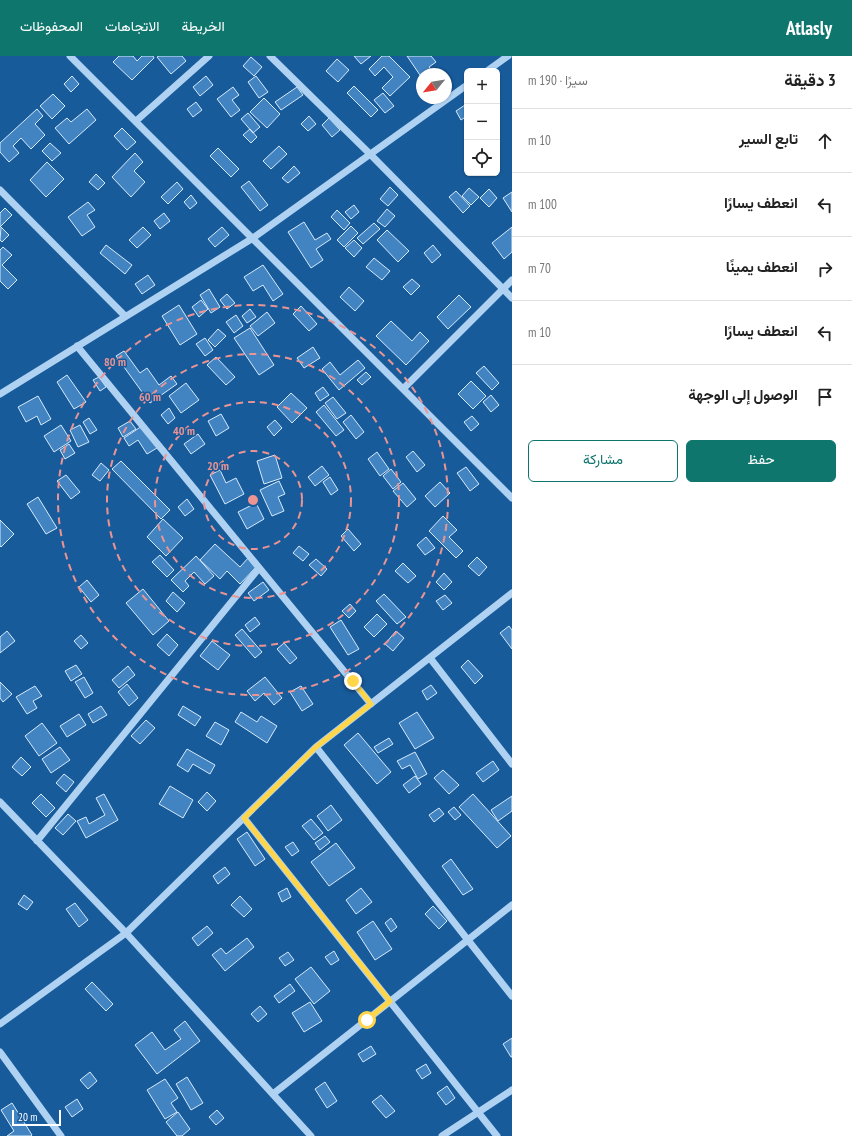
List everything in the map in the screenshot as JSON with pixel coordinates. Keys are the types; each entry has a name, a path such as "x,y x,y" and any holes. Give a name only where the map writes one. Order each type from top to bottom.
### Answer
{"street":[{"path":"70,56 512,498"},
{"path":"136,121 209,56"},
{"path":"270,56 370,154 512,298"},
{"path":"491,68 508,56"},
{"path":"1,391 253,238 464,87"},
{"path":"0,190 125,316"},
{"path":"403,389 512,280"},
{"path":"77,346 371,704"},
{"path":"37,841 259,568"},
{"path":"0,1024 126,933 316,747 512,593"},
{"path":"430,658 512,764"},
{"path":"316,747 512,996"},
{"path":"0,802 126,933 312,1136"},
{"path":"244,818 497,1136"},
{"path":"273,1094 512,905"},
{"path":"0,1052 61,1136"},
{"path":"442,1136 512,1090"}],"building":[{"path":"119,56 133,56 137,61 142,56 153,56 154,58 132,80 113,62"},
{"path":"182,56 186,61 171,74 157,57"},
{"path":"354,56 371,56 361,64"},
{"path":"382,56 389,56 410,77 390,96 382,88 393,77 384,67 375,76 369,69"},
{"path":"407,56 431,56 436,62 429,67 430,68 416,69"},
{"path":"251,57 262,67 254,76 243,66"},
{"path":"337,59 349,70 338,82 326,71"},
{"path":"72,76 79,84 71,92 64,84"},
{"path":"206,76 213,85 200,96 193,87"},
{"path":"256,76 268,92 259,98 248,82"},
{"path":"354,86 378,110 371,117 347,93"},
{"path":"233,87 239,95 232,100 240,110 231,117 217,99"},
{"path":"297,87 303,95 281,110 275,102"},
{"path":"383,93 394,106 385,113 374,100"},
{"path":"53,94 65,106 52,119 40,106"},
{"path":"264,98 280,114 267,128 250,112"},
{"path":"196,102 202,110 193,117 187,109"},
{"path":"464,106 464,118 461,120 456,111"},
{"path":"37,109 43,116 35,124 45,135 31,149 21,138 13,146 19,153 9,162 0,152 0,143"},
{"path":"87,109 96,120 69,144 55,128 67,118 71,122"},
{"path":"248,113 260,127 253,133 241,119"},
{"path":"309,116 316,124 308,131 301,124"},
{"path":"329,118 340,130 332,137 322,125"},
{"path":"122,128 136,142 127,150 114,136"},
{"path":"250,129 257,137 251,143 243,135"},
{"path":"50,143 61,153 52,161 42,151"},
{"path":"279,146 287,154 271,169 263,161"},
{"path":"218,148 239,169 231,177 210,156"},
{"path":"135,153 143,162 134,171 145,182 131,197 112,177"},
{"path":"47,162 64,179 46,197 30,180"},
{"path":"294,166 300,173 288,183 282,178"},
{"path":"96,174 105,183 98,190 89,182"},
{"path":"249,181 268,205 260,211 241,187"},
{"path":"177,182 183,189 168,204 161,197"},
{"path":"390,187 398,195 388,206 380,199"},
{"path":"469,188 479,197 471,205 462,196"},
{"path":"489,189 497,198 489,207 480,198"},
{"path":"456,191 470,206 463,213 449,197"},
{"path":"512,192 512,212 503,198"},
{"path":"191,195 197,203 190,209 184,202"},
{"path":"88,202 95,210 87,215 95,227 82,236 68,217"},
{"path":"354,205 359,212 351,219 345,212"},
{"path":"5,208 12,215 0,227 0,213"},
{"path":"387,209 395,216 385,227 377,221"},
{"path":"337,210 350,223 344,230 331,217"},
{"path":"164,213 170,221 160,229 154,221"},
{"path":"304,222 315,240 327,233 331,239 316,249 323,260 311,268 288,232"},
{"path":"374,223 380,229 363,244 357,238"},
{"path":"351,226 358,233 344,247 337,240"},
{"path":"1,227 9,235 2,242 0,240"},
{"path":"143,227 151,235 137,248 129,240"},
{"path":"222,227 229,235 215,247 208,239"},
{"path":"512,227 512,252 504,259 492,243"},
{"path":"387,230 409,251 398,262 377,240"},
{"path":"354,240 362,248 354,257 345,248"},
{"path":"106,245 132,265 125,274 100,253"},
{"path":"433,245 441,255 432,263 424,253"},
{"path":"3,247 12,255 2,265 17,280 8,289 0,281 0,250"},
{"path":"374,258 390,271 382,280 366,267"},
{"path":"263,265 283,294 273,301 263,285 253,291 244,277"},
{"path":"148,275 155,285 142,294 135,284"},
{"path":"412,279 420,286 411,295 403,287"},
{"path":"349,287 364,301 355,311 340,297"},
{"path":"209,289 220,307 211,313 200,295"},
{"path":"227,294 235,303 227,309 220,300"},
{"path":"459,295 471,307 448,329 437,317"},
{"path":"201,300 208,309 199,317 192,307"},
{"path":"179,305 197,334 180,345 162,316"},
{"path":"301,306 317,324 309,331 293,314"},
{"path":"250,309 256,317 247,323 242,316"},
{"path":"267,312 275,323 258,336 250,326"},
{"path":"236,315 243,326 234,333 226,322"},
{"path":"391,321 412,341 420,332 429,341 406,365 376,336"},
{"path":"250,328 274,365 259,375 234,338"},
{"path":"218,329 226,336 215,347 208,340"},
{"path":"205,338 213,350 205,356 196,344"},
{"path":"313,347 320,358 304,368 297,358"},
{"path":"124,351 140,373 147,368 159,385 171,376 177,384 150,403 116,356"},
{"path":"216,357 235,377 226,385 207,365"},
{"path":"358,360 365,368 339,390 322,369 330,362 340,375"},
{"path":"484,366 499,383 492,390 476,373"},
{"path":"366,372 371,377 362,385 357,380"},
{"path":"67,375 86,402 74,409 57,382"},
{"path":"99,377 106,387 100,391 93,380"},
{"path":"471,381 486,396 473,409 458,394"},
{"path":"186,383 199,400 181,413 169,396"},
{"path":"323,387 329,395 320,401 315,393"},
{"path":"291,393 307,408 292,423 277,407"},
{"path":"491,395 499,405 491,412 483,402"},
{"path":"38,396 51,419 41,425 37,416 26,422 18,407"},
{"path":"333,397 346,413 337,419 325,403"},
{"path":"324,405 344,430 336,436 316,412"},
{"path":"169,408 175,418 168,424 161,415"},
{"path":"221,414 229,428 216,436 208,421"},
{"path":"351,415 364,432 356,439 343,422"},
{"path":"472,416 479,424 471,431 464,422"},
{"path":"89,418 97,430 90,434 83,422"},
{"path":"275,420 282,428 274,436 267,427"},
{"path":"130,421 136,429 123,437 118,428"},
{"path":"61,425 71,441 54,452 44,436"},
{"path":"80,425 89,442 78,447 70,430"},
{"path":"142,426 157,448 147,454 138,440 129,446 124,438"},
{"path":"198,434 205,444 191,454 184,444"},
{"path":"69,444 75,453 65,459 60,450"},
{"path":"413,451 425,465 417,472 406,457"},
{"path":"377,452 389,469 380,476 368,459"},
{"path":"275,455 282,478 264,484 257,461"},
{"path":"121,461 170,510 161,519 112,469"},
{"path":"101,463 109,470 100,481 92,475"},
{"path":"322,466 329,475 315,486 308,477"},
{"path":"466,467 479,484 470,491 457,473"},
{"path":"391,469 401,482 393,489 383,476"},
{"path":"220,470 226,483 236,478 244,494 225,504 210,475"},
{"path":"66,475 80,492 71,499 57,481"},
{"path":"330,477 338,490 331,495 323,482"},
{"path":"279,481 285,494 278,497 284,511 272,516 260,490"},
{"path":"440,482 450,493 435,507 425,496"},
{"path":"403,483 416,499 407,507 393,491"},
{"path":"38,497 57,528 46,534 27,504"},
{"path":"187,499 194,509 185,516 178,507"},
{"path":"256,503 264,519 247,529 238,512"},
{"path":"443,516 457,530 449,537 463,551 456,558 429,531"},
{"path":"163,519 183,538 166,556 147,537"},
{"path":"0,520 14,534 1,547 0,546"},
{"path":"348,529 361,544 354,551 341,536"},
{"path":"426,537 435,548 425,555 417,545"},
{"path":"215,544 240,567 249,557 258,565 240,584 227,571 220,579 200,560"},
{"path":"299,546 309,554 303,561 293,553"},
{"path":"160,555 174,570 167,577 152,562"},
{"path":"196,556 214,576 205,584 194,572 185,581 189,586 183,592 171,580"},
{"path":"477,557 487,567 479,576 468,566"},
{"path":"316,559 327,569 321,576 309,565"},
{"path":"403,563 416,576 408,583 395,571"},
{"path":"444,573 452,582 444,590 436,582"},
{"path":"87,580 99,595 91,602 79,587"},
{"path":"263,582 269,590 254,601 248,593"},
{"path":"143,589 169,621 153,635 126,603"},
{"path":"173,592 185,603 177,612 166,601"},
{"path":"384,594 406,617 397,624 376,601"},
{"path":"445,595 452,603 443,610 436,601"},
{"path":"350,604 356,611 349,618 342,611"},
{"path":"377,614 387,624 374,637 364,627"},
{"path":"255,617 260,624 250,632 245,625"},
{"path":"341,620 359,649 348,655 330,627"},
{"path":"509,626 512,630 512,649 500,633"},
{"path":"242,629 262,652 255,658 235,635"},
{"path":"7,631 15,641 0,653 0,637"},
{"path":"396,631 404,638 393,651 385,644"},
{"path":"167,634 178,645 169,656 157,645"},
{"path":"81,635 88,643 81,649 74,641"},
{"path":"212,641 230,655 218,670 200,656"},
{"path":"284,643 297,658 290,664 277,649"},
{"path":"468,660 483,676 475,684 461,667"},
{"path":"76,665 82,674 71,681 65,671"},
{"path":"128,666 135,675 119,688 112,680"},
{"path":"84,677 93,693 85,698 75,682"},
{"path":"265,677 282,698 274,705 264,693 255,701 247,691"},
{"path":"0,682 12,694 3,702 0,698"},
{"path":"127,684 138,698 129,706 118,692"},
{"path":"431,685 437,693 427,700 422,691"},
{"path":"35,686 42,696 33,701 37,708 27,714 16,697"},
{"path":"301,686 313,704 302,711 290,692"},
{"path":"101,706 107,715 93,723 88,714"},
{"path":"183,706 201,717 195,726 178,715"},
{"path":"241,712 257,722 261,716 277,726 267,743 235,722"},
{"path":"417,712 434,738 415,749 399,723"},
{"path":"79,714 86,725 67,737 60,726"},
{"path":"146,720 155,728 140,744 131,736"},
{"path":"215,722 229,730 221,745 206,736"},
{"path":"42,723 57,743 39,756 25,736"},
{"path":"358,733 391,772 377,784 344,745"},
{"path":"389,738 393,744 378,753 374,747"},
{"path":"60,747 70,760 51,773 42,759"},
{"path":"187,749 215,765 210,774 193,764 188,772 177,765"},
{"path":"415,752 427,774 418,779 410,765 402,769 397,761"},
{"path":"21,757 31,767 22,776 12,767"},
{"path":"493,761 499,770 483,782 476,773"},
{"path":"443,770 459,785 449,794 434,778"},
{"path":"64,774 74,782 66,792 56,783"},
{"path":"415,776 421,784 409,793 403,785"},
{"path":"170,786 193,800 183,818 159,804"},
{"path":"207,792 216,801 207,811 198,802"},
{"path":"41,794 55,808 46,817 32,803"},
{"path":"104,794 118,820 86,838 77,821 86,817 89,824 105,815 96,798"},
{"path":"473,794 511,836 497,848 459,807"},
{"path":"512,796 512,811 498,821 491,810"},
{"path":"331,805 342,820 328,831 317,816"},
{"path":"454,807 461,815 455,820 448,812"},
{"path":"439,808 444,814 434,822 429,815"},
{"path":"68,814 76,821 63,835 55,828"},
{"path":"311,819 323,833 314,840 302,826"},
{"path":"247,832 265,859 255,866 237,839"},
{"path":"325,836 330,842 320,850 315,843"},
{"path":"293,842 299,851 292,856 285,847"},
{"path":"336,843 355,868 329,886 311,862"},
{"path":"451,859 473,889 463,895 442,866"},
{"path":"225,867 230,874 218,884 213,876"},
{"path":"287,888 291,897 282,902 278,893"},
{"path":"361,888 372,902 356,914 346,900"},
{"path":"24,895 33,902 27,910 18,904"},
{"path":"240,896 252,909 244,917 231,905"},
{"path":"75,903 88,920 79,927 66,909"},
{"path":"433,906 447,921 439,929 425,914"},
{"path":"391,918 397,927 391,932 385,923"},
{"path":"373,921 392,949 375,960 357,932"},
{"path":"207,926 213,933 198,946 192,938"},
{"path":"247,938 254,947 225,971 212,955 221,948 226,954"},
{"path":"334,951 339,960 331,965 325,957"},
{"path":"288,952 294,960 285,966 279,958"},
{"path":"311,967 330,991 314,1004 295,979"},
{"path":"92,982 113,1004 106,1011 85,989"},
{"path":"290,984 295,991 279,1003 274,996"},
{"path":"310,1002 322,1021 304,1032 292,1013"},
{"path":"260,1006 267,1014 258,1022 251,1014"},
{"path":"185,1021 200,1041 157,1074 135,1045 152,1032 165,1050 181,1039 174,1030"},
{"path":"512,1038 512,1057 511,1057 503,1044"},
{"path":"371,1046 376,1054 363,1062 358,1054"},
{"path":"426,1064 431,1073 422,1079 416,1070"},
{"path":"90,1072 97,1081 88,1089 80,1080"},
{"path":"187,1077 203,1103 191,1110 176,1084"},
{"path":"165,1079 178,1098 171,1103 177,1112 165,1119 147,1090"},
{"path":"325,1082 337,1101 327,1108 315,1089"},
{"path":"447,1086 455,1098 446,1105 437,1093"},
{"path":"381,1095 395,1111 386,1118 372,1102"},
{"path":"77,1099 83,1109 72,1117 65,1107"},
{"path":"12,1103 32,1135 31,1136 7,1136 14,1131 1,1110"},
{"path":"217,1110 224,1118 216,1125 209,1117"},
{"path":"178,1112 190,1129 182,1136 177,1136 166,1122"}],"route":[{"path":"353,681 371,704 316,747 244,818 390,1001 367,1020"}]}
